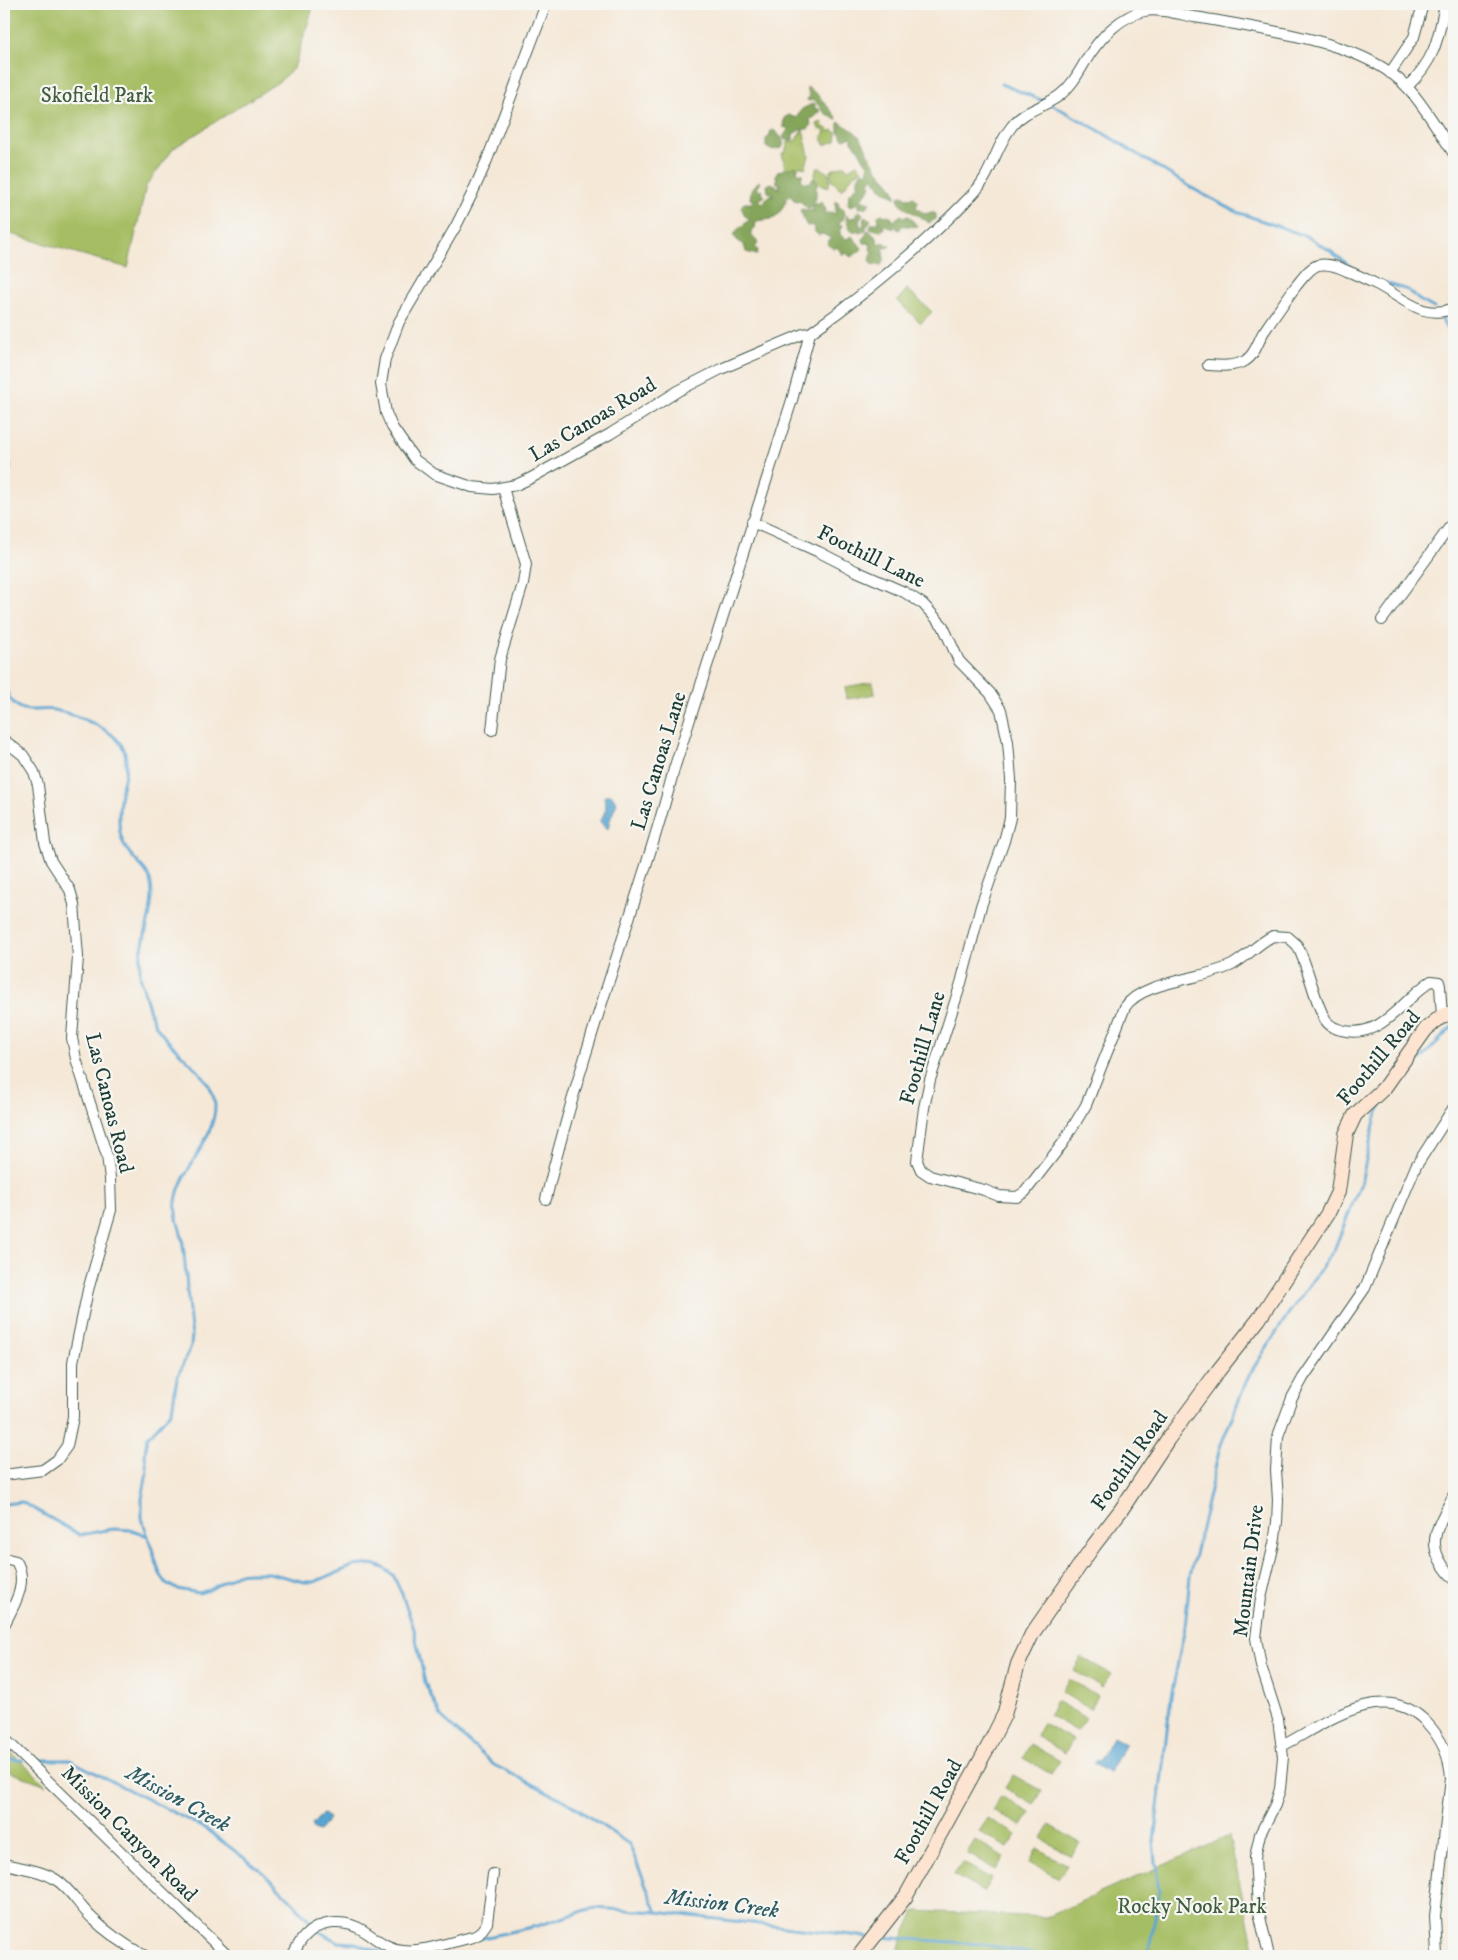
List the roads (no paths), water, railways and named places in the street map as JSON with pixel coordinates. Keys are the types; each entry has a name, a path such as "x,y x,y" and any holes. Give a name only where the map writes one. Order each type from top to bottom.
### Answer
{"main road":[{"name":"Foothill Road","path":"858,1956 906,1896 989,1745 1004,1715 1018,1664 1032,1634 1094,1545 1121,1510 1168,1439 1218,1371 1259,1320 1328,1213 1338,1192 1346,1134 1355,1114 1384,1088 1419,1037 1433,1022 1448,1014"}],"street":[{"name":"Las Canoas Road","path":"546,4 488,160 456,226 399,322 382,370 382,399 386,413 392,426 415,460 434,474 472,487 503,488 531,478 610,434 678,391 721,369 803,334 810,333 850,305 943,224 975,193 984,180 1010,127 1016,121 1060,95 1076,77 1098,42 1111,30 1146,7"},
{"path":"1390,73 1414,37 1423,4"},
{"path":"1407,86 1423,70 1432,55 1445,4"},
{"path":"1146,7 1301,37 1357,55 1390,73 1407,86 1454,154"},
{"path":"1208,365 1227,366 1238,364 1247,359 1262,334 1302,279 1310,270 1318,265 1338,267 1378,284 1412,306 1424,311 1434,312 1454,308"},
{"name":"Las Canoas Lane","path":"546,1199 621,944 663,816 674,769 792,400 810,333"},
{"path":"492,730 500,659 524,579 526,564 503,488"},
{"name":"Foothill Lane","path":"752,522 904,592 923,604 943,626 959,660 997,702 1005,726 1011,779 1010,818 1004,841 981,906 961,984 930,1080 917,1160 921,1170 926,1174 999,1196 1017,1197 1025,1192 1076,1125 1092,1092 1125,1007 1132,998 1164,985 1232,965 1273,936 1288,937 1297,945 1324,1018 1338,1029 1361,1031 1383,1022 1401,1010 1431,981 1439,982 1448,1014"},
{"path":"1382,620 1454,522"},
{"name":"Las Canoas Road","path":"4,740 23,754 34,772 38,785 45,843 51,861 70,890 74,904 78,957 72,1038 76,1059 107,1156 111,1210 88,1290 73,1362 73,1417 68,1446 57,1460 43,1470 4,1476"},
{"name":"Mountain Drive","path":"1268,1956 1258,1908 1255,1857 1257,1843 1276,1805 1280,1789 1282,1746 1278,1720 1261,1666 1256,1638 1261,1598 1274,1544 1277,1522 1276,1470 1278,1436 1292,1398 1303,1378 1365,1288 1416,1166 1454,1106"},
{"path":"1454,1494 1438,1528 1434,1546 1438,1559 1454,1579"},
{"path":"4,1558 16,1561 21,1571 22,1580 4,1625"},
{"path":"1282,1746 1349,1711 1371,1704 1384,1703 1408,1709 1425,1721 1436,1732 1448,1757 1451,1778 1435,1916 1437,1956"},
{"name":"Mission Canyon Road","path":"4,1738 228,1956"},
{"path":"4,1864 37,1872 57,1880 66,1887 92,1919 145,1956"},
{"path":"292,1956 308,1933 324,1925 335,1923 354,1926 381,1943 403,1950 415,1950 479,1934 487,1923 493,1874"}],"water":[{"path":"612,795 617,803 608,829 600,822 606,809 604,797"},
{"path":"1113,1737 1126,1744 1109,1773 1094,1764 1096,1760 1099,1761"},
{"path":"323,1813 329,1818 319,1832 314,1830 312,1825"}],"waterway":[{"path":"1001,84 1046,102"},
{"path":"1051,104 1098,130 1197,191 1237,212 1306,236 1354,269"},
{"path":"1382,282 1408,290 1419,300 1434,308"},
{"path":"1440,313 1454,341"},
{"path":"4,447 10,467 4,493"},
{"path":"4,681 9,697 20,708 54,710 84,719 106,730 121,745 125,753 126,763 119,811 121,837 129,853 143,867 149,878 152,895 140,962 143,988 151,1015 157,1027 198,1071 213,1093 214,1117 206,1139 182,1181 176,1200 176,1213 184,1256 192,1335 191,1346 177,1378 172,1411 147,1438 145,1455 147,1472 142,1499 142,1518 160,1574 167,1584 177,1589 199,1593 209,1590 237,1574 269,1573 305,1582 314,1582 353,1566 373,1564 384,1568 393,1575 402,1594 414,1629 425,1683 441,1717 494,1765 564,1800 629,1844 657,1912"},
{"path":"1393,1087 1454,1025"},
{"path":"1143,1956 1149,1949 1159,1895 1154,1841 1171,1697 1185,1627 1190,1576 1220,1447 1249,1375 1287,1316 1334,1250 1361,1183 1375,1120 1385,1095"},
{"path":"4,1504 22,1502 80,1535 112,1529 132,1530 148,1536"},
{"name":"Mission Creek","path":"4,1759 23,1760"},
{"name":"Mission Creek","path":"29,1760 70,1760 206,1829 260,1870 320,1932 338,1942 355,1943 391,1956"},
{"name":"Mission Creek","path":"478,1939 537,1926 593,1908 657,1912 868,1937"},
{"name":"Mission Creek","path":"879,1937 981,1944 1042,1956"}],"park label":[{"name":"Skofield Park","path":"97,96"},
{"name":"Rocky Nook Park","path":"1192,1907"}]}
